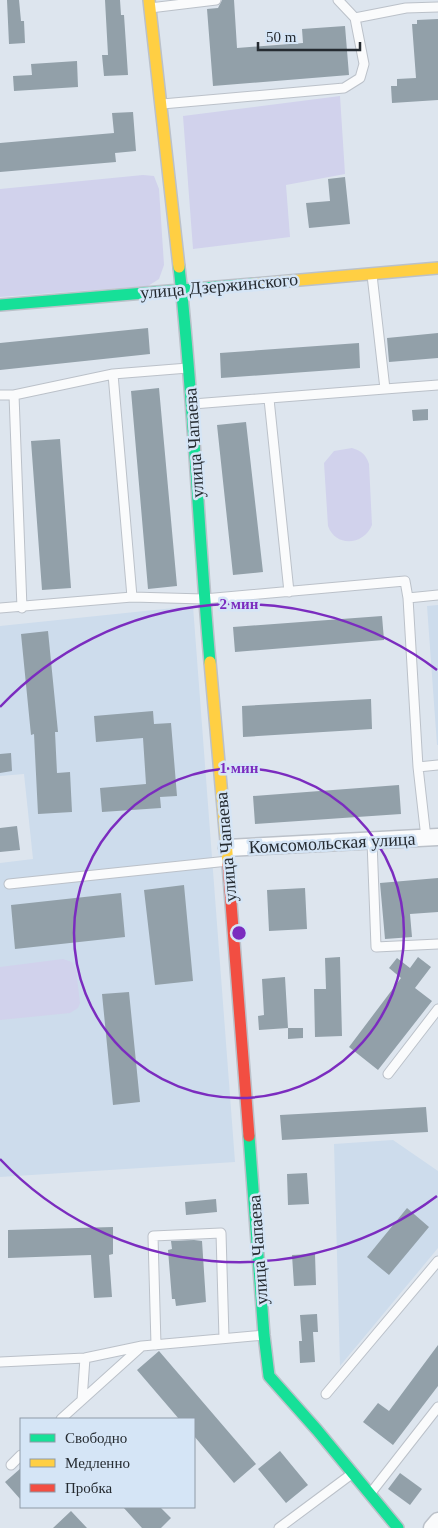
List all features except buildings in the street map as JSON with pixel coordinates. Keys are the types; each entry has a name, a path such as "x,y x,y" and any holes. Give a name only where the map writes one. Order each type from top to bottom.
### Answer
{"street":[{"name":"улица Чапаева","path":"150,4 182,290 192,404 204,599 227,855 264,1335 269,1376 317,1430 398,1528"},
{"name":"улица Дзержинского","path":"0,305 372,272 438,268"},
{"name":"Комсомольская улица","path":"227,855 372,841 432,838"},
{"path":"432,1528 438,1521"}],"lane":[{"path":"150,4 216,0"},
{"path":"160,105 344,88 360,78 364,64 355,18 338,0"},
{"path":"355,18 405,4 438,7"},
{"path":"372,272 385,389"},
{"path":"0,395 14,395 113,374 188,368"},
{"path":"113,374 132,597"},
{"path":"192,404 438,385"},
{"path":"14,395 22,608"},
{"path":"269,399 289,592"},
{"path":"0,608 22,608 132,597 204,599 405,581 408,598 418,767 432,838"},
{"path":"408,598 438,595"},
{"path":"418,767 438,765"},
{"path":"372,841 376,947 438,944"},
{"path":"9,884 227,855"},
{"path":"388,1074 438,1009"},
{"path":"156,1345 153,1236 221,1233 224,1338"},
{"path":"326,1394 438,1260"},
{"path":"0,1362 85,1358 142,1346 264,1335"},
{"path":"62,1418 142,1346"},
{"path":"82,1400 85,1358"},
{"path":"370,1494 438,1407"},
{"path":"11,1465 20,1457"},
{"path":"279,1528 353,1473"}],"shaded area":[{"path":"340,96 345,174 286,185 290,237 193,249 183,116"},
{"path":"143,175 154,176 159,189 164,265 159,279 148,286 0,297 0,189"},
{"path":"352,448 363,454 369,464 372,525 363,537 357,540 343,541 332,533 328,526 324,463 334,451"},
{"path":"438,605 438,745 437,745 427,606"},
{"path":"193,606 235,1162 0,1177 0,863 33,859 24,774 0,776 0,626"},
{"path":"63,959 72,962 76,969 80,1003 78,1008 70,1013 0,1020 0,967"},
{"path":"393,1140 438,1171 438,1248 340,1366 334,1144"}],"traffic: fast":[{"path":"179,267 210,662"},
{"path":"0,305 253,284"},
{"path":"249,1136 264,1335 269,1376 317,1430 398,1528"}],"traffic: slow":[{"path":"149,0 179,267"},
{"path":"253,284 438,268"},
{"path":"210,662 228,864"}],"traffic: jam":[{"path":"228,864 249,1136"}]}
